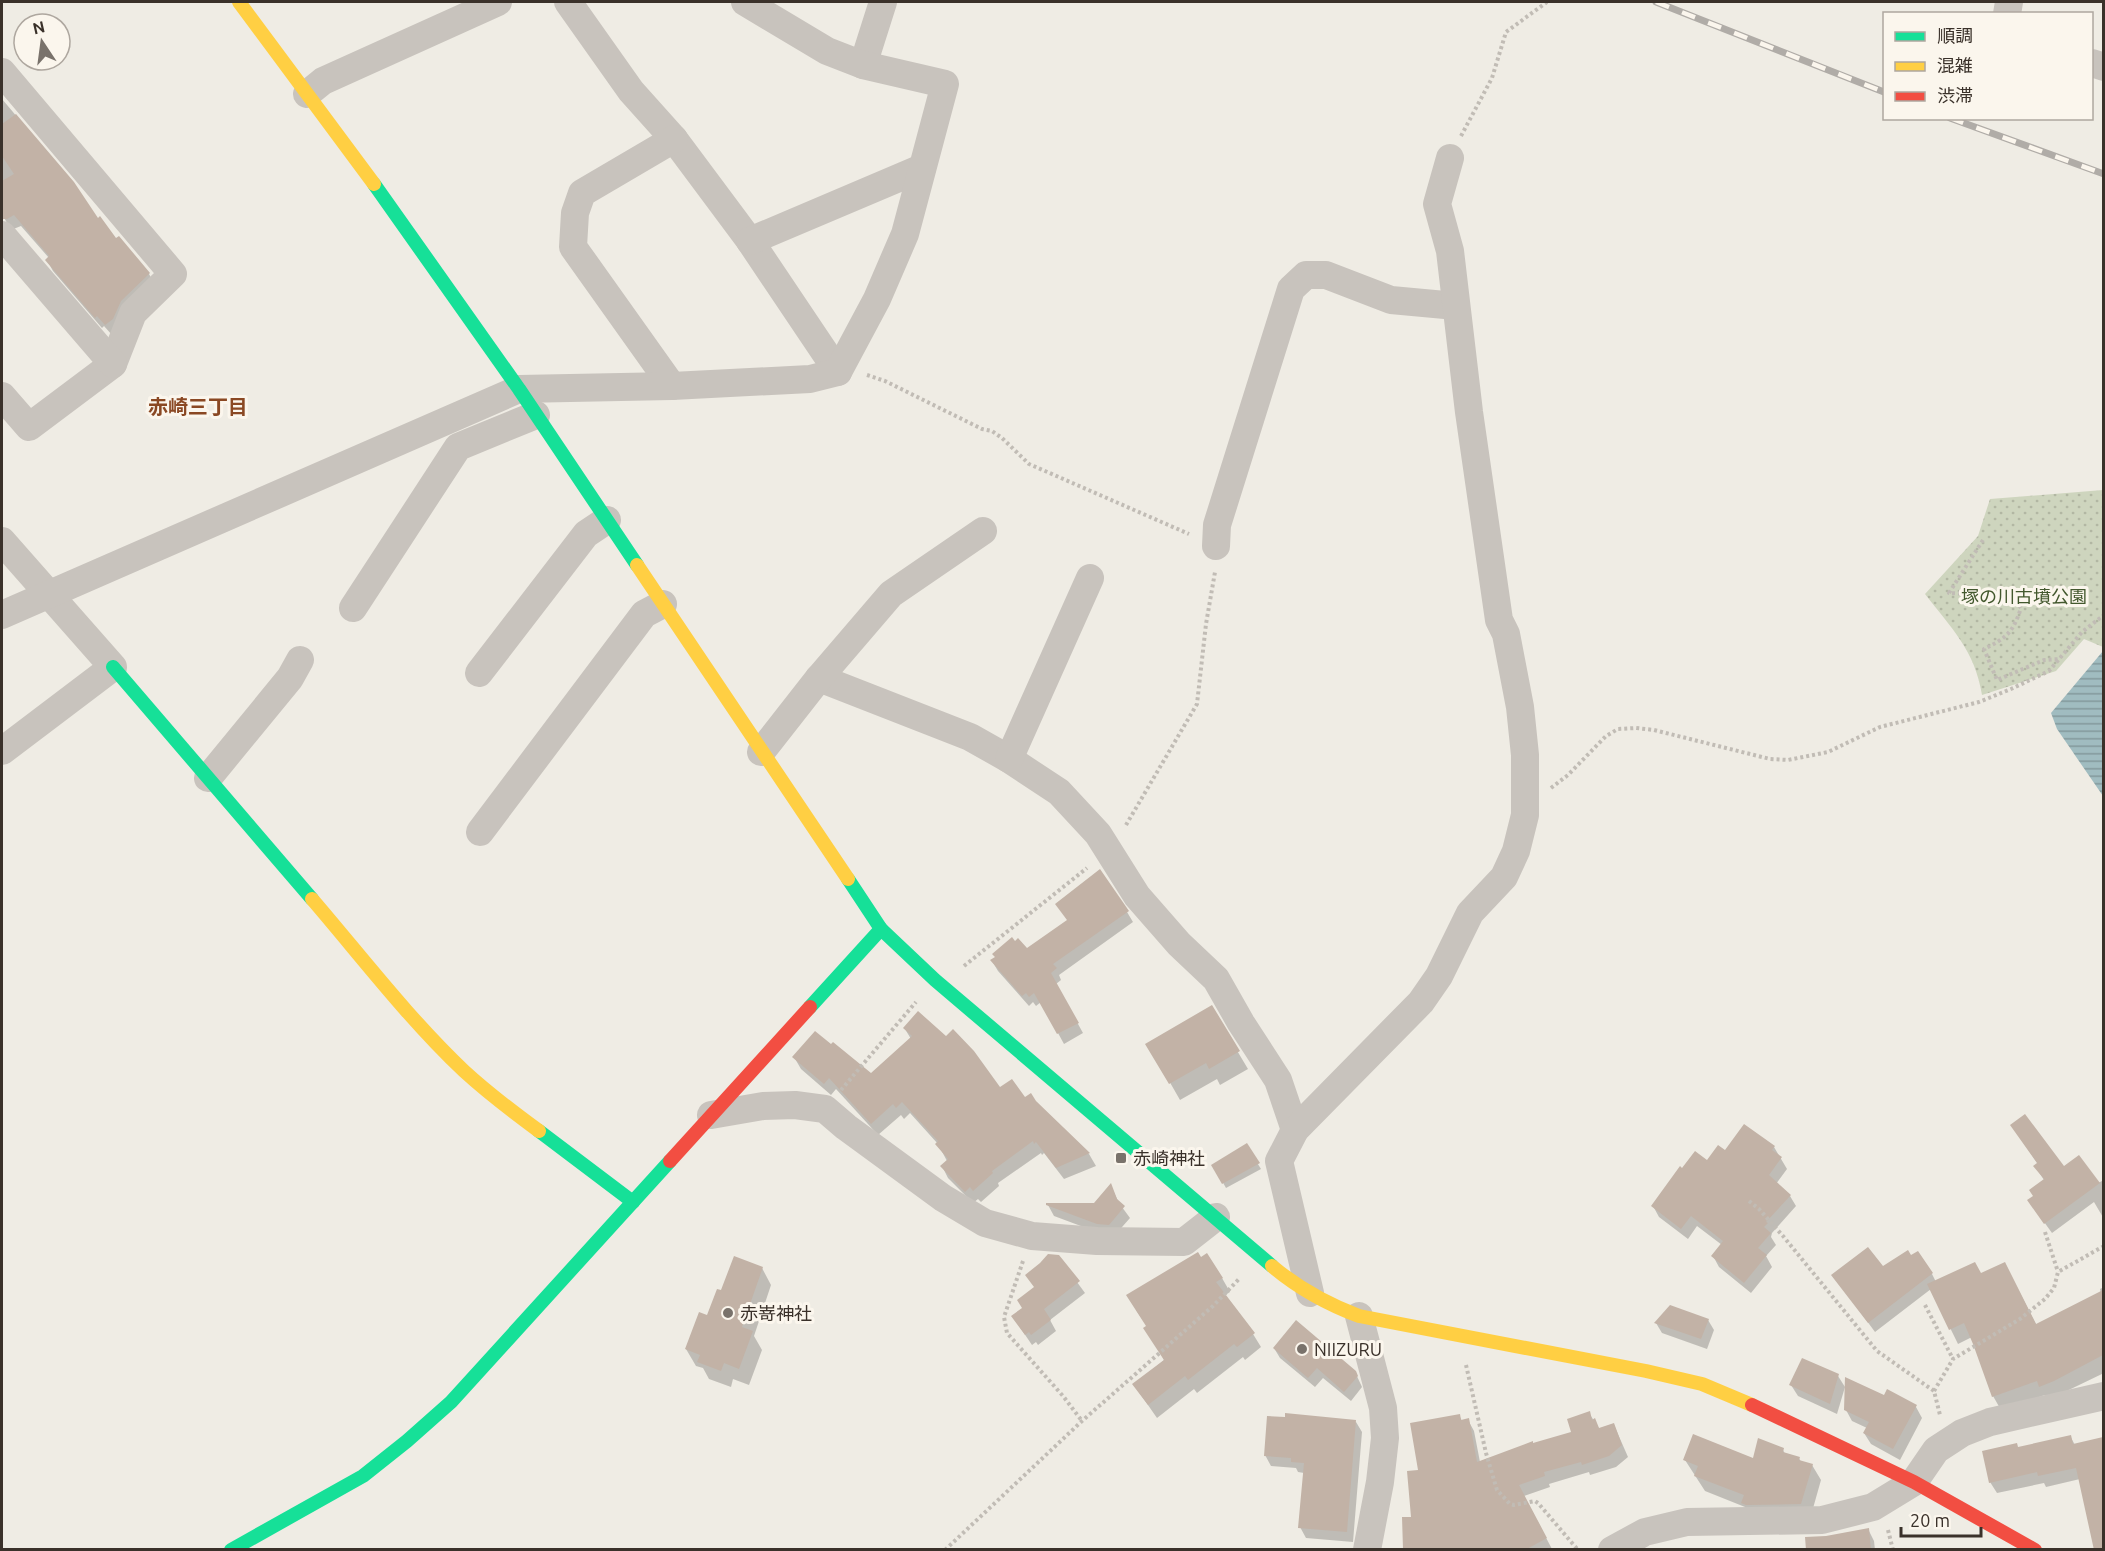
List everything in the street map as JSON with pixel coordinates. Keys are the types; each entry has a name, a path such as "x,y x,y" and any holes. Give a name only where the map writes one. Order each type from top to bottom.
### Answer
{"street":[{"path":"238,2 397,215 519,389 881,929 939,983 1261,1257 1330,1305 1359,1316 1646,1371 1702,1384 1914,1482 2035,1550"},
{"path":"307,94 323,81 498,2"},
{"path":"568,2 631,91 674,139 750,241 838,372"},
{"path":"2,615 519,389 672,386 810,379 838,372 877,299 905,234 945,84 863,64 827,51 745,2"},
{"path":"863,64 883,2"},
{"path":"2,396 29,426 113,364 133,314 172,274 6,88"},
{"path":"672,386 573,247 575,213 582,193 674,139"},
{"path":"1310,1293 1279,1161 1295,1130 1421,1002 1439,976 1470,913 1504,877 1516,851 1525,809 1525,755 1520,707 1506,634 1499,620 1481,505 1450,250 1437,204 1450,158"},
{"path":"750,241 922,168"},
{"path":"2,235 113,364"},
{"path":"1216,546 1217,525 1291,289 1306,275 1326,274 1391,300 1456,306"},
{"path":"353,608 458,447 536,415"},
{"path":"479,673 586,534 607,520"},
{"path":"761,752 819,678 891,594 983,531"},
{"path":"2,542 114,667 422,1027 462,1069 494,1098 633,1202"},
{"path":"1009,759 1090,578"},
{"path":"480,832 644,614 663,604"},
{"path":"208,778 290,678 300,660"},
{"path":"2,751 114,667"},
{"path":"819,678 970,737 1059,792 1098,834 1137,896 1179,944 1216,979 1278,1080 1295,1130"},
{"path":"231,1550 363,1476 451,1402 881,929"},
{"path":"711,1115 763,1106 795,1105 825,1109 943,1198 984,1223 1032,1236 1097,1241 1184,1242 1216,1217"},
{"path":"1359,1316 1383,1408 1385,1438 1380,1482 1367,1550"},
{"path":"1612,1550 1645,1532 1688,1522 1822,1520 1873,1507 1914,1482 1936,1450 1962,1433 1990,1422 2103,1396"}],"path":[{"path":"1450,158 1492,78 1506,32 1547,2"},
{"path":"825,1109 939,983 1110,852 1197,704 1216,562 1216,546 1029,464 992,431 982,429 885,381 855,370 838,372"},
{"path":"1983,540 1949,593 2014,597 2021,608 2016,623 2003,640 1984,649 1997,680 2044,660 2060,659"},
{"path":"1525,809 1568,775 1606,736 1618,729 1654,730 1770,759 1805,758 1828,752 1880,727 1979,702 2049,671 2082,632 2103,615"},
{"path":"1749,1201 1783,1236 1877,1351 1934,1391 1941,1421"},
{"path":"1934,1391 1953,1359 2020,1319 2045,1299 2054,1288 2058,1272 2045,1232"},
{"path":"1032,1236 1004,1317 1007,1333 1082,1421"},
{"path":"2058,1272 2103,1246"},
{"path":"945,1550 1082,1421 1213,1306 1261,1257"},
{"path":"1925,1305 1953,1359"},
{"path":"1460,1335 1486,1453 1497,1490 1509,1504 1535,1501 1538,1503 1578,1550"}],"green space":[{"name":"塚の川古墳公園","path":"2103,490 2103,647 2084,639 2056,671 1982,695 1979,679 1968,652 1925,594 1978,536 1990,499"}],"water":[{"path":"2103,651 2103,796 2057,729 2051,713"}],"building":[{"path":"16,114 74,182 98,218 100,216 116,238 119,236 150,273 121,301 113,319 105,325 97,316 95,318 45,260 49,256 14,215 2,219 2,181 14,174 2,156 2,124"},
{"path":"1100,869 1129,911 1053,964 1057,968 1051,973 1079,1023 1057,1034 1034,993 1029,997 1026,993 1022,996 990,960 995,957 992,954 1012,937 1015,941 1018,938 1027,948 1067,920 1055,904"},
{"path":"1212,1005 1240,1051 1209,1069 1206,1063 1169,1084 1145,1044"},
{"path":"918,1011 946,1036 953,1029 974,1051 1000,1087 1012,1079 1025,1097 1031,1093 1036,1101 1090,1153 1056,1168 1033,1141 992,1171 993,1173 973,1191 970,1187 965,1192 940,1166 948,1159 935,1144 938,1141 902,1102 896,1108 893,1104 871,1124 829,1078 824,1084 792,1057 815,1031 831,1044 833,1042 871,1073 912,1036 903,1028"},
{"path":"2025,1114 2064,1166 2079,1155 2100,1183 2044,1224 2027,1200 2033,1196 2029,1190 2044,1179 2033,1166 2037,1163 2010,1125"},
{"path":"1744,1124 1775,1146 1772,1150 1782,1157 1769,1175 1791,1195 1766,1222 1768,1223 1764,1227 1771,1233 1758,1248 1767,1255 1744,1283 1711,1256 1723,1241 1691,1216 1681,1229 1651,1206 1680,1166 1682,1168 1695,1151 1707,1160 1718,1145 1725,1150"},
{"path":"1247,1143 1260,1163 1222,1184 1211,1165"},
{"path":"1111,1183 1117,1199 1125,1206 1109,1225 1097,1224 1046,1205 1046,1203 1094,1203"},
{"path":"1868,1247 1883,1266 1908,1250 1911,1255 1918,1251 1933,1273 1868,1323 1831,1275"},
{"path":"1198,1252 1201,1257 1207,1253 1223,1278 1216,1282 1255,1333 1237,1347 1234,1344 1188,1380 1185,1376 1148,1405 1132,1384 1164,1360 1143,1328 1146,1326 1126,1295"},
{"path":"1048,1254 1059,1255 1080,1281 1044,1309 1051,1320 1031,1335 1029,1332 1025,1335 1011,1316 1022,1308 1017,1300 1034,1287 1025,1275"},
{"name":"赤嵜神社","path":"734,1256 763,1267 742,1327 753,1331 739,1369 724,1363 721,1371 697,1362 700,1355 685,1349 699,1312 707,1315 717,1289 721,1290"},
{"path":"1975,1262 1981,1273 2005,1262 2036,1324 2103,1290 2103,1355 2039,1387 2037,1381 1992,1397 1964,1323 1949,1330 1927,1284"},
{"path":"1670,1305 1709,1319 1701,1339 1654,1323"},
{"name":"NIIZURU","path":"1296,1320 1356,1371 1358,1376 1344,1392 1317,1368 1308,1378 1273,1348"},
{"path":"1802,1358 1839,1374 1830,1404 1789,1385"},
{"path":"1845,1377 1884,1395 1887,1389 1917,1405 1893,1449 1863,1433 1869,1422 1844,1410"},
{"path":"1590,1411 1592,1420 1595,1418 1599,1428 1614,1423 1622,1445 1609,1456 1582,1465 1581,1462 1544,1472 1545,1476 1519,1485 1547,1538 1525,1550 1403,1549 1402,1517 1411,1517 1407,1471 1418,1470 1410,1423 1460,1414 1461,1420 1469,1418 1477,1462 1533,1441 1533,1443 1571,1432 1567,1419"},
{"path":"1285,1413 1356,1420 1347,1532 1298,1528 1304,1463 1291,1462 1291,1458 1264,1456 1267,1416 1285,1417"},
{"path":"1693,1434 1753,1458 1758,1438 1784,1448 1783,1452 1800,1457 1799,1460 1813,1464 1801,1504 1746,1505 1741,1503 1744,1495 1694,1476 1698,1466 1683,1460"},
{"path":"2071,1435 2073,1444 2103,1437 2103,1549 2094,1550 2076,1468 2038,1476 2037,1472 1989,1483 1982,1451 2017,1443 2018,1447"},
{"path":"1869,1528 1871,1550 1806,1550 1805,1537 1826,1536"}],"railway":[{"path":"1656,2 1883,92"},
{"path":"1956,120 2104,174"}],"traffic: fast":[{"path":"374,184 519,389 637,565"},
{"path":"113,667 312,899"},
{"path":"848,879 881,929 935,980 1272,1266"},
{"path":"810,1007 881,929"},
{"path":"539,1131 633,1202"},
{"path":"231,1550 363,1476 407,1441 451,1402 670,1161"}],"traffic: slow":[{"path":"239,2 374,184"},
{"path":"637,565 848,879"},
{"path":"312,899 405,1009 444,1051 482,1087 539,1131"},
{"path":"1272,1266 1313,1295 1359,1316 1646,1371 1702,1384 1752,1405"}],"traffic: jam":[{"path":"670,1161 810,1007"},
{"path":"1752,1405 1914,1482 2035,1550"}],"place":[{"name":"赤崎神社","path":"1121,1158"},
{"name":"赤嵜神社","path":"728,1313"},
{"name":"NIIZURU","path":"1302,1349"}],"district":[{"name":"赤崎三丁目","path":"198,406"}]}
